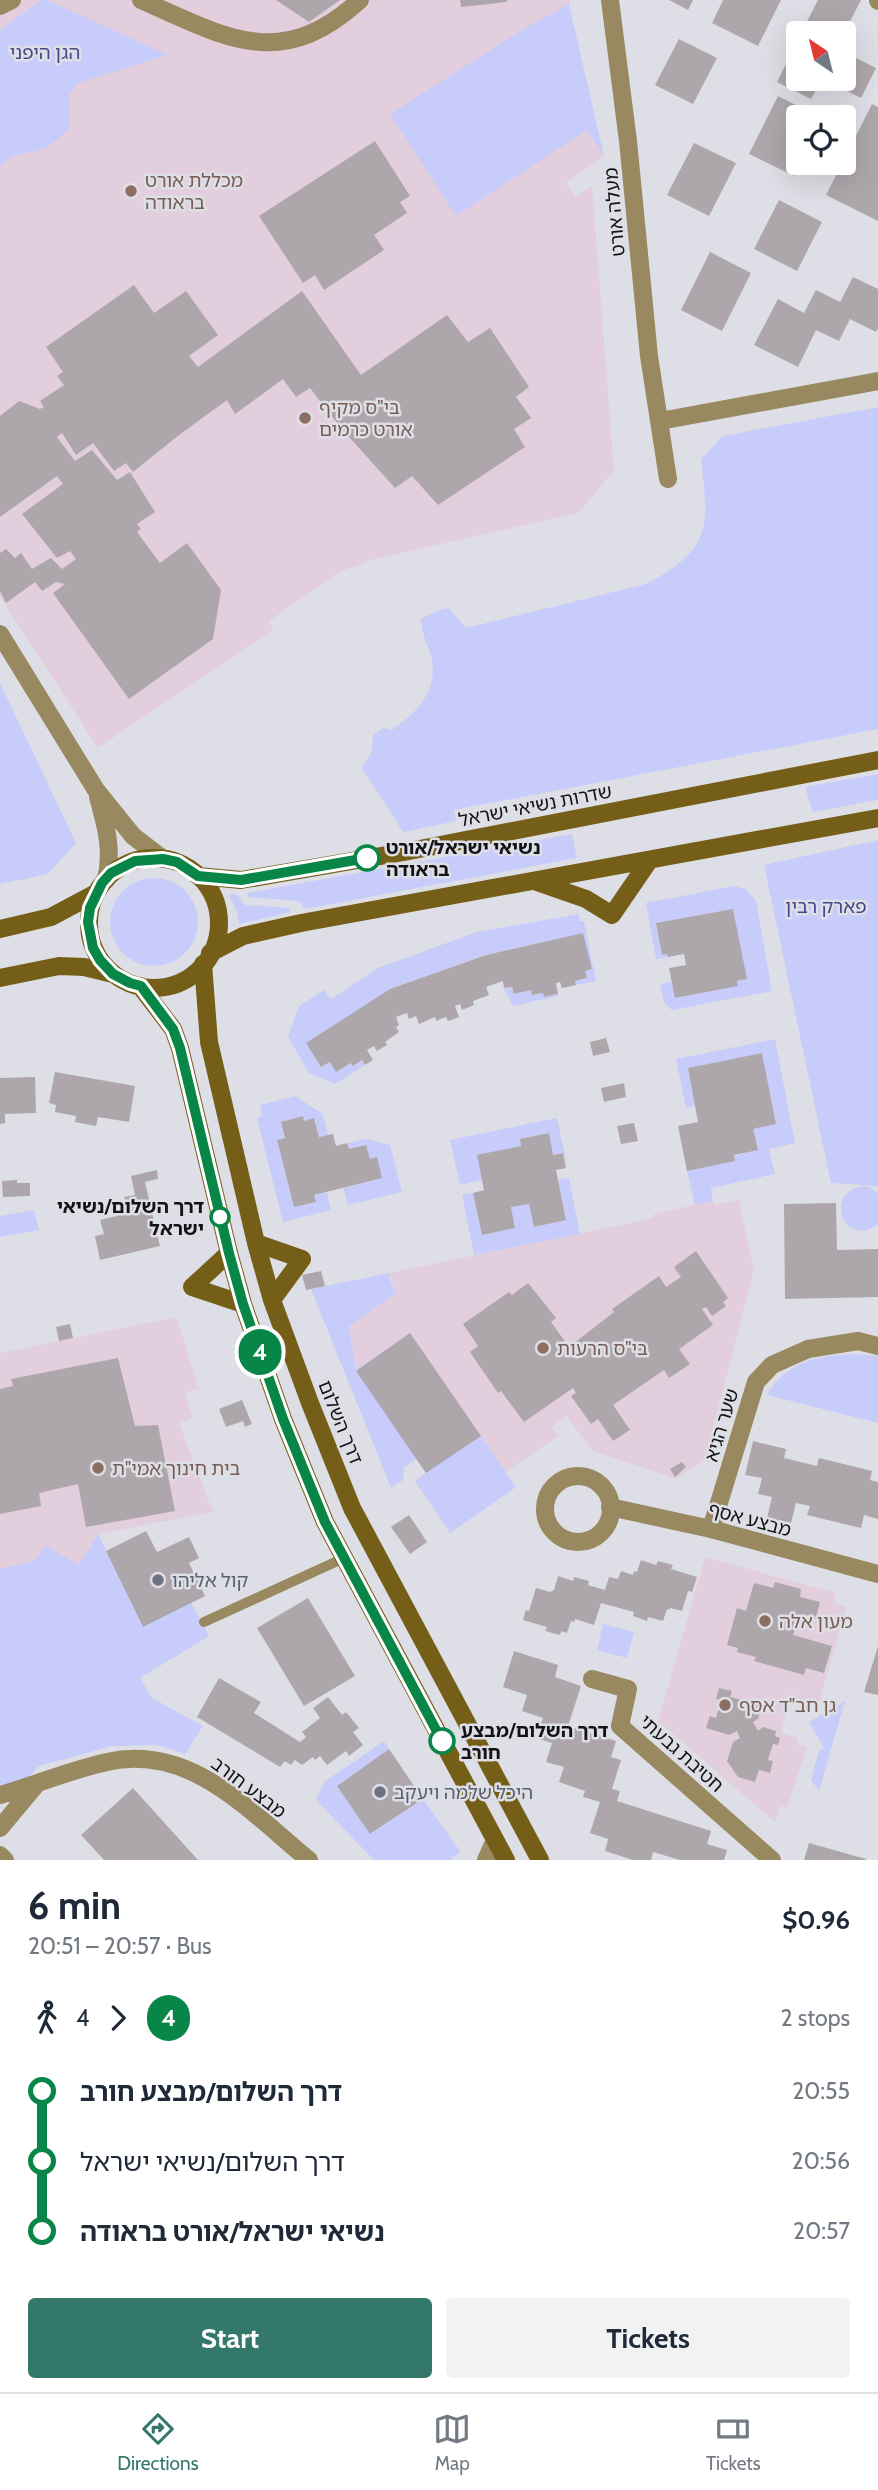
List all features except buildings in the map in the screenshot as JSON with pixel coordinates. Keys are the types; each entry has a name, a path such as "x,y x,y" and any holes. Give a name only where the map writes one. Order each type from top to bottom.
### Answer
{"main road":[{"name":"שדרות נשיאי ישראל","path":"198,876 241,880 878,760"},
{"path":"0,978 59,966 84,967 113,974 148,988 167,986 183,980 207,958 243,936 878,818"},
{"path":"0,929 51,918 101,886 122,866 135,861 163,859 177,862 198,876 210,890 218,916 218,931 207,958"},
{"path":"533,881 586,899 612,915 649,861"},
{"path":"101,886 90,908 90,935 100,960 113,974"},
{"name":"דרך השלום","path":"207,958 209,1042 272,1300 310,1404 352,1508 540,1860"},
{"path":"141,986 173,1029 180,1048 243,1304 283,1419 325,1522 506,1860"},
{"path":"256,1242 302,1259 272,1300"},
{"path":"229,1253 192,1287 243,1304"}],"street":[{"path":"0,6 12,0"},
{"path":"141,0 214,32 237,40 264,44 293,40 326,26 360,0"},
{"name":"מעלה אורט","path":"610,0 628,141 649,356 668,479"},
{"path":"660,421 878,381"},
{"path":"0,634 96,790 133,836 163,859"},
{"path":"96,790 110,845 110,861 101,886"},
{"name":"שער הגיא","path":"711,1530 756,1381 772,1365 808,1349 858,1340 878,1346"},
{"name":"מבצע אסף","path":"610,1507 711,1530 878,1574"},
{"name":"חטיבת גבעתי","path":"592,1679 628,1689 620,1726 772,1860"},
{"name":"מבצע חורב","path":"0,1795 110,1761 142,1757 165,1761 197,1773 224,1790 309,1860"},
{"name":"מבצע חורב","path":"0,1828 35,1786"},
{"path":"486,1860 495,1840"},
{"path":"0,1855 5,1860"}],"lane":[{"path":"204,1622 344,1558"}],"shaded area":[{"name":"בי\"ס מקיף אורט כרמים","path":"0,0 571,0 569,4 522,30 604,156 566,183 576,197 592,186 614,471 578,513 379,558 339,572 269,621 274,629 98,748 0,597"},
{"name":"בי\"ס הרעות","path":"739,1200 754,1270 705,1459 676,1479 592,1451 567,1416 552,1427 558,1436 506,1472 516,1487 450,1533 415,1481 426,1473 356,1371 349,1326 397,1293 389,1273 654,1218 654,1214 713,1201 714,1205"},
{"name":"בית חינוך אמי\"ת","path":"177,1317 198,1388 185,1393 193,1418 179,1423 213,1512 98,1534 79,1565 46,1545 34,1561 0,1569 0,1353"},
{"path":"705,1557 836,1593 834,1603 846,1607 819,1703 791,1696 781,1733 798,1738 797,1744 807,1747 787,1807 780,1806 775,1822 658,1721"}],"green space":[{"name":"הגן היפני","path":"42,0 168,55 78,83 69,95 69,129 46,147 13,156 0,166 0,30"},
{"path":"569,4 604,156 587,130 456,216 390,114 522,30"},
{"path":"878,407 878,729 454,810 456,821 403,832 362,768 372,751 373,735 383,728 392,730 401,723 417,709 428,692 433,672 432,661 421,619 449,608 466,628 646,584 684,559 695,547 705,520 701,459 723,436"},
{"path":"0,683 76,843 48,874 0,884"},
{"path":"878,774 878,800 813,812 805,787"},
{"path":"572,834 577,858 305,909 299,901 248,897 247,893"},
{"name":"פארק רבין","path":"878,840 878,1186 831,1183 764,865"},
{"path":"154,878 171,881 185,891 195,905 198,922 195,939 185,953 171,963 154,966 137,963 123,953 113,939 110,922 113,905 123,891 137,881"},
{"path":"734,886 746,889 756,901 772,991 672,1010 664,1003 660,984 672,982 676,998 738,986 737,981 746,979 733,909 656,923 662,955 667,954 668,957 656,959 646,903"},
{"path":"236,894 245,905 289,908 291,912 239,924 237,911 228,895"},
{"path":"579,914 580,921 584,921 596,981 576,985 575,981 587,978 585,971 591,969 583,933 485,955 390,989 306,1043 321,1067 330,1062 336,1072 362,1060 365,1065 335,1084 309,1073 288,1037 299,1006 324,990 331,999 378,968 477,932"},
{"path":"512,987 514,994 531,990 533,995 543,993 545,997 559,996 513,1006 504,989"},
{"path":"775,1039 795,1143 769,1149 775,1174 711,1188 713,1201 695,1205 687,1171 757,1149 753,1129 776,1124 762,1053 688,1068 695,1106 686,1108 676,1059"},
{"path":"295,1096 323,1114 328,1135 319,1137 315,1119 304,1121 303,1116 281,1122 285,1138 277,1140 294,1207 315,1202 314,1195 327,1192 331,1210 283,1222 257,1118 262,1116 260,1105"},
{"path":"557,1118 568,1168 563,1153 553,1155 548,1133 520,1139 521,1146 482,1180 460,1185 450,1140"},
{"path":"366,1139 390,1145 402,1192 348,1205 343,1188 382,1178 377,1158 370,1159 366,1145 349,1149 347,1143"},
{"path":"569,1178 580,1234 474,1255 462,1195 473,1193 482,1235 515,1228 511,1207 529,1204 534,1227 566,1220 558,1180"},
{"path":"862,1186 878,1193 878,1224 867,1230 857,1230 843,1218 841,1209 843,1199 850,1191"},
{"path":"34,1210 39,1230 0,1237 0,1216"},
{"path":"389,1273 397,1293 349,1326 356,1370 410,1333 516,1487 450,1533 415,1481 426,1473 416,1459 404,1467 403,1480 391,1488 311,1289"},
{"path":"857,1354 878,1356 878,1423 767,1395 784,1374 794,1367 817,1358"},
{"path":"98,1534 143,1627 191,1603 209,1636 140,1678 152,1698 203,1726 185,1754 157,1745 112,1746 39,1766 23,1783 0,1785 0,1569 34,1561 46,1545 79,1565"},
{"path":"603,1624 634,1632 627,1658 597,1650"},
{"path":"845,1701 819,1791 811,1780 819,1750 824,1748 809,1722"},
{"path":"384,1741 389,1749 337,1786 371,1834 423,1799 460,1851 451,1860 374,1860 316,1800 324,1782"}],"bus line":[{"name":"4","path":"367,858 241,880 198,876 177,862 163,859 135,861 111,873 102,883 90,908 88,922 93,948 100,960 113,974 141,986 173,1029 243,1304 283,1419 325,1522 442,1741"}],"place":[{"name":"מכללת אורט בראודה","path":"131,191"},
{"name":"בי\"ס מקיף אורט כרמים","path":"305,418"},
{"name":"נשיאי ישראל/אורט בראודה","path":"367,858"},
{"name":"דרך השלום/נשיאי ישראל","path":"220,1217"},
{"name":"בי\"ס הרעות","path":"543,1348"},
{"name":"בית חינוך אמי\"ת","path":"98,1468"},
{"name":"קול אליהו","path":"158,1580"},
{"name":"מעון אלה","path":"765,1621"},
{"name":"גן חב\"ד אסף","path":"725,1705"},
{"name":"דרך השלום/מבצע חורב","path":"442,1741"},
{"name":"היכל שלמה ויעקב","path":"380,1792"}]}
